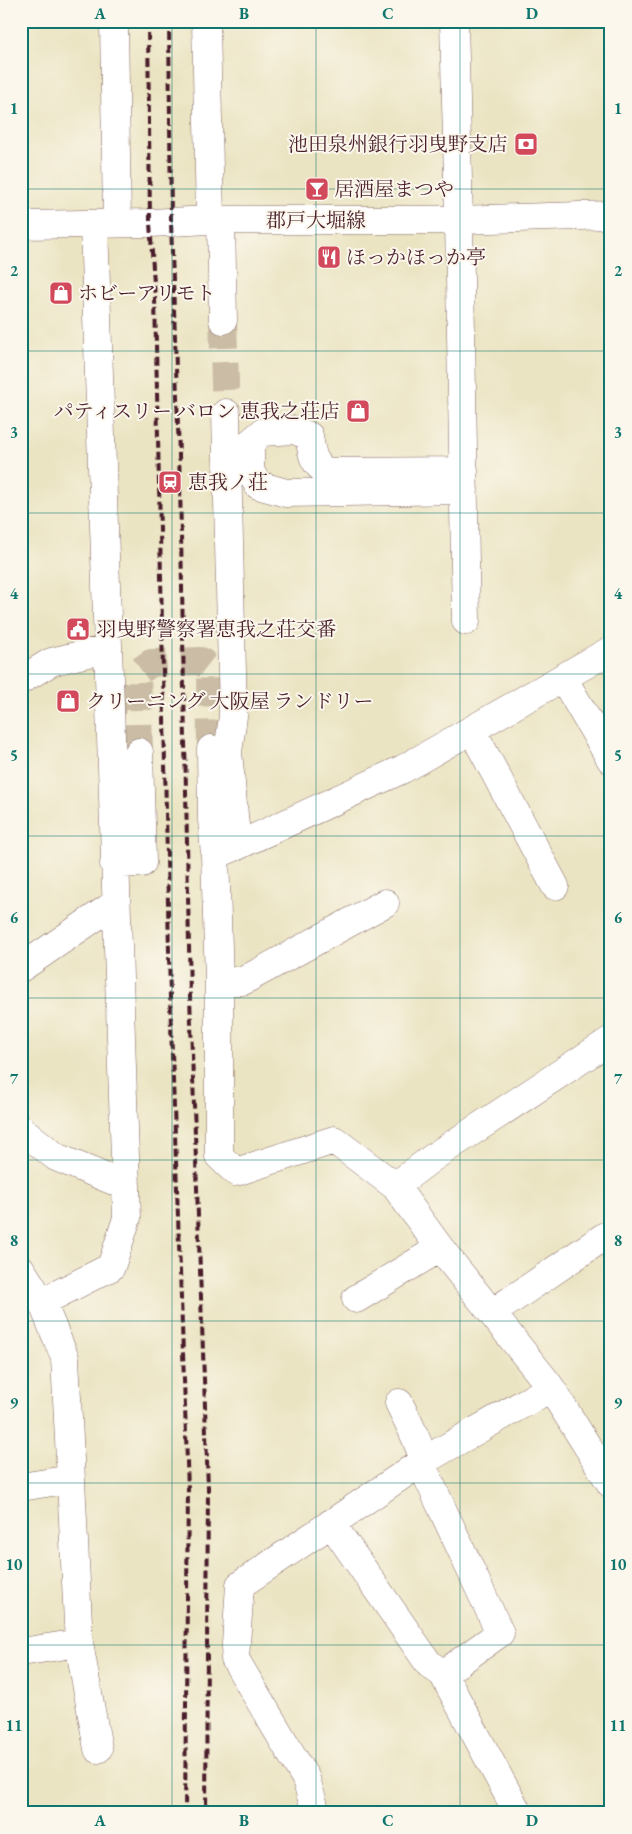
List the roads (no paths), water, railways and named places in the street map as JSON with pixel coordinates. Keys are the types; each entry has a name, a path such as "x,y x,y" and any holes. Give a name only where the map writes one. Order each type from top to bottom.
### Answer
{"street":[{"path":"42,1302 111,1267 127,1218 108,651 106,224 114,21"},
{"path":"206,21 223,320"},
{"path":"454,21 466,621"},
{"name":"郡戸大堀線","path":"21,225 216,220 459,220 611,215"},
{"path":"226,413 233,716 228,752 226,851 218,980 219,1156 236,1172 334,1140 395,1186 440,1248 549,1384 609,1476"},
{"path":"294,430 309,436 312,454 318,466 327,472 464,481 286,493 258,485 250,471 250,443 263,432 294,430"},
{"path":"226,851 403,769 611,650"},
{"path":"21,680 51,662 88,653 108,651"},
{"path":"563,678 611,760"},
{"path":"472,730 556,886"},
{"path":"211,749 212,820 226,851"},
{"path":"114,864 142,863 139,752"},
{"path":"21,968 116,903"},
{"path":"218,980 243,981 385,903"},
{"path":"395,1186 435,1156 611,1040"},
{"path":"21,1129 56,1157 126,1186"},
{"path":"492,1313 605,1236"},
{"path":"356,1300 440,1248"},
{"path":"21,1269 42,1302 65,1358 78,1642 98,1749"},
{"path":"316,1813 306,1779 235,1659 240,1585 424,1460 540,1394 549,1384"},
{"path":"399,1403 424,1460 426,1474 500,1633 444,1674"},
{"path":"21,1487 71,1479"},
{"path":"331,1523 429,1664 444,1674 518,1813"},
{"path":"21,1652 78,1642"}],"tunnel":[{"path":"223,320 226,413"},
{"path":"139,752 137,673 151,663 201,661 210,668 211,749"}],"railway":[{"path":"148,21 150,223 155,298 170,998 188,1489 185,1813"},
{"path":"169,21 171,222 180,484 190,997 208,1488 206,1813"}],"place":[{"name":"池田泉州銀行羽曳野支店","path":"526,144"},
{"name":"居酒屋まつや","path":"317,189"},
{"name":"ほっかほっか亭","path":"329,257"},
{"name":"ホビーアリモト","path":"61,293"},
{"name":"パティスリー バロン 恵我之荘店","path":"358,411"},
{"name":"恵我ノ荘","path":"170,482"},
{"name":"羽曳野警察署恵我之荘交番","path":"78,629"},
{"name":"クリーニング 大阪屋 ランドリー","path":"68,701"}]}
